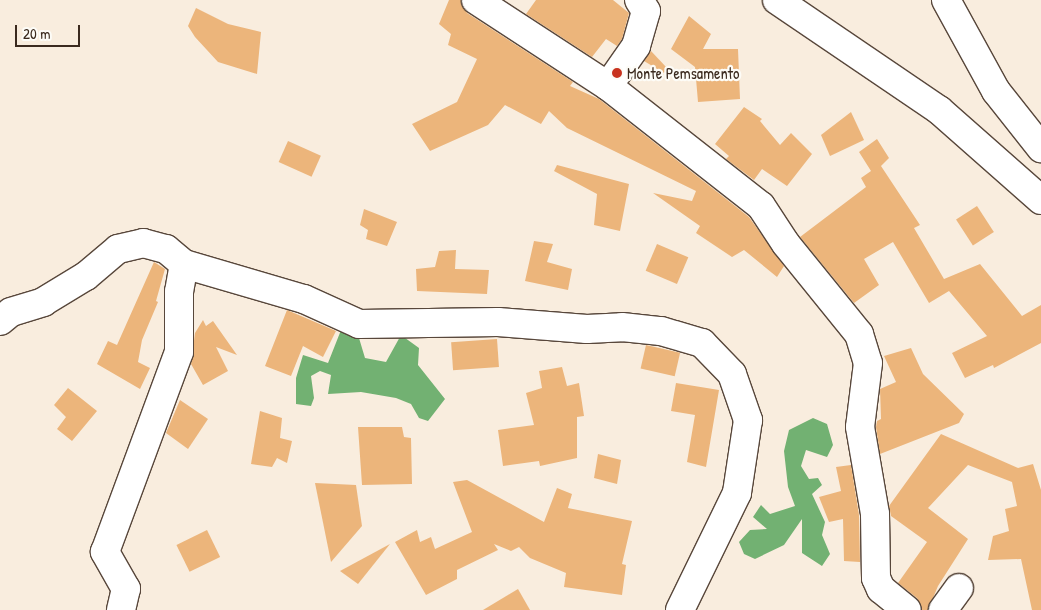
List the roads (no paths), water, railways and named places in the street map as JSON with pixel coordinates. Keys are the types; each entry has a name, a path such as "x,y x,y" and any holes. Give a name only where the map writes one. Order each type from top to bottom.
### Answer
{"street":[{"path":"476,0 608,86 761,206 786,244 859,334 868,363 860,427 875,514 876,578 881,589 907,610"},
{"path":"608,86 636,46 646,11 639,0"},
{"path":"777,0 939,110 1041,200"},
{"path":"946,0 996,90 1041,148"},
{"path":"0,321 11,312 43,302 86,276 118,249 143,243 166,249 184,264 304,299 359,324 498,322 587,329 622,327 661,331 702,343 732,374 748,420 737,493 680,610"},
{"path":"121,610 126,589 105,552 179,352 179,292 184,264"},
{"path":"943,610 959,588"}],"place":[{"name":"Monte Pemsamento","path":"617,73"}]}
